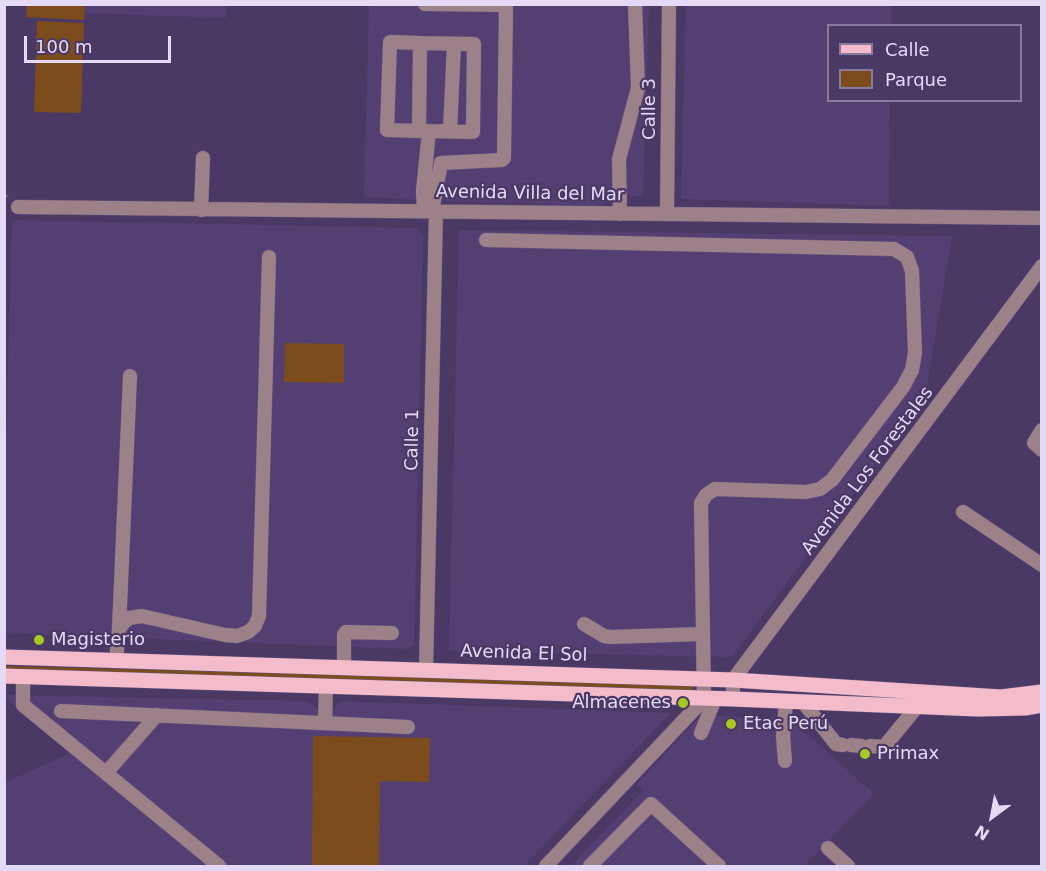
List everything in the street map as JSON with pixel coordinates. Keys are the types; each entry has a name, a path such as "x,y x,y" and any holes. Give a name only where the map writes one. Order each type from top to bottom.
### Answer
{"main road":[{"name":"Avenida El Sol","path":"4,657 734,680 1001,697 1041,692"},
{"path":"4,676 732,699 916,708 995,710 1041,705"}],"street":[{"path":"425,4 504,4 506,8 504,158 502,160 441,163 431,211"},
{"path":"620,214 619,159 638,88 635,4"},
{"name":"Calle 3","path":"667,214 669,4"},
{"path":"390,42 420,43 474,44 473,132 387,129 390,42"},
{"path":"420,43 424,131 423,191 431,211"},
{"path":"450,131 454,44"},
{"path":"201,210 203,158"},
{"name":"Avenida Villa del Mar","path":"18,207 1041,218"},
{"name":"Calle 1","path":"426,670 431,211"},
{"path":"486,240 894,249 907,257 912,271 915,353 912,370 903,387 832,480 820,489 806,492 715,489 706,495 701,503 703,680 709,699 701,733"},
{"path":"119,629 129,618 142,616 237,636 248,632 255,626 260,616 269,257"},
{"name":"Avenida Los Forestales","path":"734,680 1041,266"},
{"path":"116,661 130,376"},
{"path":"1041,430 1034,443 1041,450"},
{"path":"963,512 1041,565"},
{"path":"584,624 611,638 702,634"},
{"path":"344,667 344,635 346,632 392,633"},
{"path":"23,677 23,705 219,867"},
{"path":"546,867 709,699 734,680"},
{"path":"732,699 734,680"},
{"path":"325,723 326,686"},
{"path":"784,761 783,736 786,702"},
{"path":"803,702 836,744 856,746 884,747 916,708"},
{"path":"61,711 408,727"},
{"path":"106,773 157,716"},
{"path":"590,867 651,804 719,867"},
{"path":"828,849 848,867"}],"shaded area":[{"path":"85,5 226,5 226,18 85,13"},
{"path":"369,5 649,5 643,196 613,197 599,206 442,201 437,196 418,200 364,197"},
{"path":"686,5 891,5 891,24 827,24 827,102 890,102 889,206 681,199"},
{"path":"12,220 417,228 423,236 414,645 405,649 5,633 5,482"},
{"path":"459,230 952,236 925,396 732,657 449,651"},
{"path":"5,695 306,701 317,708 333,709 342,701 671,713 524,866 5,866 4,783 70,753"},
{"name":"Etac Perú","path":"704,712 717,716 789,718 874,794 804,866 571,866 643,790 637,784"}],"green space":[{"path":"27,5 85,5 84,20 26,17"},
{"path":"37,21 84,23 81,113 34,112"},
{"path":"285,343 344,344 344,383 284,382"},
{"path":"5,666 692,684 694,688 690,691 5,673"},
{"path":"313,736 430,738 429,782 380,781 379,866 312,865"}],"place":[{"name":"Magisterio","path":"39,640"},
{"name":"Almacenes","path":"683,703"},
{"name":"Etac Perú","path":"731,724"},
{"name":"Primax","path":"865,754"}]}
